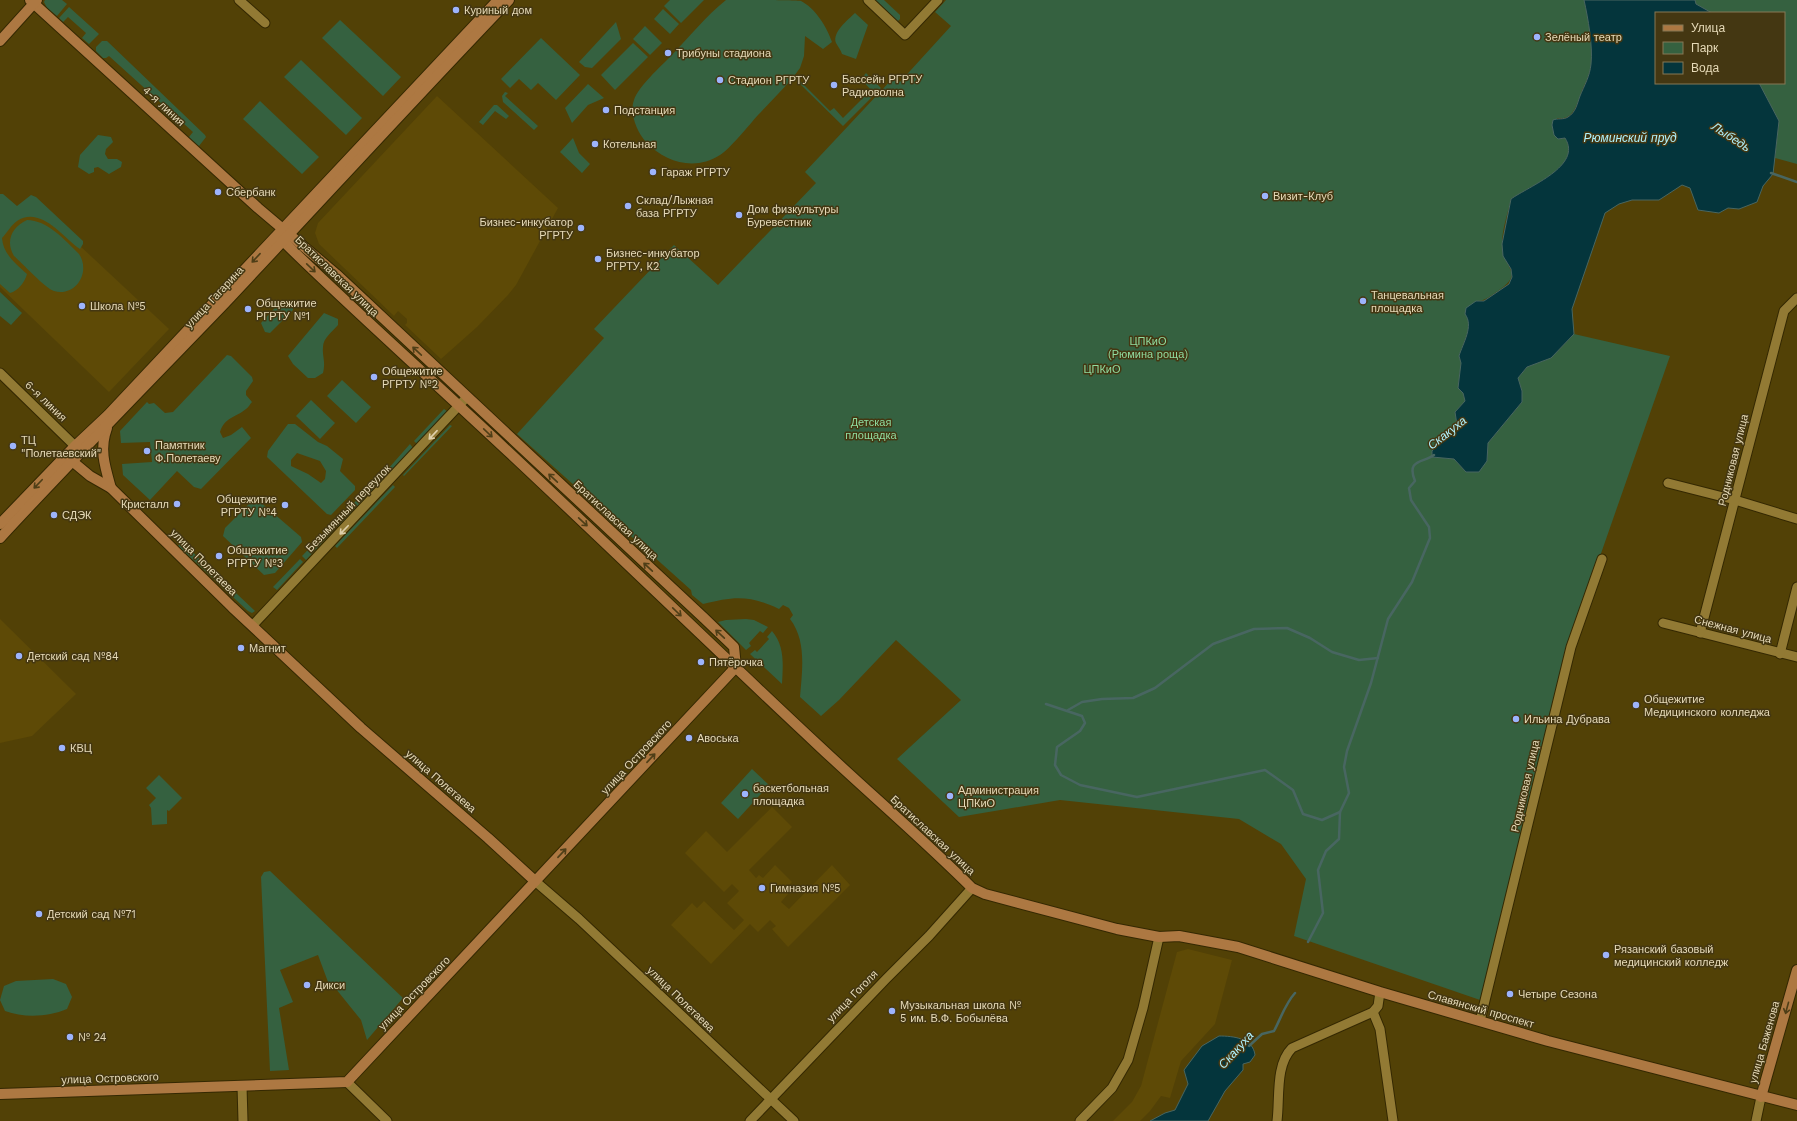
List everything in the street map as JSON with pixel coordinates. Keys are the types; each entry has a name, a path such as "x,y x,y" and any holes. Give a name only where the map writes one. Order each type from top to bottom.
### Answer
{"street":[{"path":"239,0 265,23"},
{"name":"улица Гагарина","path":"0,538 72,461 108,426 285,235 440,67 498,0"},
{"name":"улица Гагарина","path":"440,67 509,0"},
{"path":"868,0 905,35 938,0"},
{"path":"0,41 34,1"},
{"name":"4-я линия","path":"34,1 285,235"},
{"name":"улица Гагарина","path":"0,524 75,446 108,415 285,235"},
{"name":"Братиславская улица","path":"285,235 336,274 734,647 736,667"},
{"name":"Братиславская улица","path":"285,235 328,285 460,407 818,746 913,831 972,888 985,894 1078,920 1159,937"},
{"name":"Родниковая улица","path":"1700,633 1784,311 1797,298"},
{"name":"6-я линия","path":"0,373 75,446"},
{"path":"460,407 467,397"},
{"name":"Безымянный переулок","path":"253,625 460,407"},
{"path":"108,426 104,437 103,458 111,488"},
{"path":"52,470 72,461 75,446"},
{"name":"улица Полетаева","path":"72,461 90,476 111,488 361,728 579,919 794,1121"},
{"path":"1668,483 1735,500 1797,519"},
{"name":"Родниковая улица","path":"1480,1021 1571,647 1602,559"},
{"path":"1780,654 1797,587"},
{"name":"Снежная улица","path":"1663,623 1780,654 1797,657"},
{"name":"улица Островского","path":"0,1094 347,1082 736,667"},
{"name":"улица Гоголя","path":"750,1121 929,936 972,888"},
{"name":"Славянский проспект","path":"1159,937 1179,936 1238,947 1380,992 1548,1041 1761,1097 1797,1105"},
{"path":"1080,1121 1112,1088 1128,1060 1142,1013 1159,937"},
{"name":"улица Баженова","path":"1756,1121 1761,1097 1797,970"},
{"path":"1277,1121 1281,1065 1286,1054 1292,1048 1373,1012 1378,1006 1380,992"},
{"path":"1373,1012 1380,1029 1393,1121"},
{"path":"347,1082 387,1121"},
{"path":"242,1086 243,1121"}],"shaded area":[{"path":"437,96 558,208 516,285 477,327 441,359 405,325 407,323 407,319 398,311 394,316 319,244 315,233 318,223"},
{"name":"Школа №5","path":"33,202 169,329 109,392 0,287 0,235"},
{"name":"Детский сад №84","path":"0,619 76,694 32,736 0,743"},
{"name":"Гимназия №5","path":"772,807 792,827 749,870 756,878 759,875 763,878 775,865 792,882 785,890 788,894 781,902 789,909 832,865 850,885 788,947 772,929 776,926 770,920 758,932 750,924 711,964 671,925 692,903 697,908 704,901 734,930 744,920 727,903 739,891 732,884 724,892 685,853 706,831 727,852"},
{"path":"1188,949 1232,960 1215,1024 1181,1061 1170,1098 1161,1096 1150,1111 1140,1121 1113,1121 1132,1102 1141,1086 1177,952"}],"green space":[{"path":"45,0 62,0 67,4 57,16 47,8 44,2"},
{"path":"670,0 704,0 681,23 664,6"},
{"name":"Стадион РГРТУ","path":"726,0 801,1 811,8 820,18 832,42 823,49 805,36 804,56 800,68 734,142 720,155 701,163 672,160 654,149 646,142 640,133 632,111 634,100 640,89 650,77"},
{"path":"872,0 884,0 900,15 900,19 897,22"},
{"name":"ЦПКиО","path":"946,0 1584,0 1591,41 1590,71 1574,110 1567,117 1557,118 1558,139 1565,138 1569,148 1567,158 1561,167 1552,174 1511,199 1504,227 1502,244 1505,259 1512,274 1506,285 1498,291 1482,300 1476,301 1469,319 1470,326 1459,356 1461,363 1458,388 1463,393 1465,401 1455,412 1457,424 1432,451 1440,457 1454,459 1466,472 1487,461 1488,443 1522,402 1522,391 1518,378 1527,367 1551,358 1574,334 1670,356 1569,645 1483,1001 1294,936 1306,879 1281,844 1239,819 1060,800 959,817 897,759 961,700 896,640 839,700 821,716 800,697 802,667 801,646 799,637 790,619 793,615 789,608 783,605 779,609 759,601 742,598 724,599 703,604 692,595 691,590 517,434 604,338 594,329 674,245 718,285 816,183 805,172 894,77 900,82 951,26 935,12"},
{"path":"1695,0 1797,0 1797,164 1775,158 1779,121 1760,84 1785,84 1785,12 1710,12 1696,4"},
{"path":"69,7 99,34 89,44 82,38 86,33 68,17 63,22 59,18"},
{"path":"663,9 679,24 670,34 654,19"},
{"path":"855,13 868,25 856,59 842,54 835,39 841,26"},
{"path":"340,20 401,77 383,96 322,38"},
{"path":"616,22 621,39 592,68 585,67 579,62"},
{"path":"645,26 662,43 650,55 633,39"},
{"path":"541,38 580,75 556,100 538,83 531,90 519,79 510,88 501,79"},
{"path":"102,41 107,41 205,135 206,137 199,146 195,145 189,140 189,137 193,132 109,56 103,58 96,51 96,47"},
{"path":"633,43 648,57 615,90 601,75"},
{"path":"301,60 362,118 346,135 284,77"},
{"path":"866,73 881,88 843,126 799,83 800,81 830,111 834,108 843,118 871,90 861,79"},
{"path":"588,84 604,98 588,105 572,123 565,108"},
{"path":"505,92 508,93 505,96 538,126 534,130 503,102 502,96"},
{"path":"260,101 319,157 302,174 243,119"},
{"path":"494,105 497,105 509,116 506,119 495,111 483,125 479,122"},
{"path":"98,135 111,137 113,142 106,149 105,154 108,159 117,159 122,162 121,167 109,174 98,167 94,168 94,172 89,174 78,167 80,155"},
{"path":"573,138 579,153 590,164 582,173 560,152"},
{"path":"0,194 3,194 17,206 31,195 36,197 83,241 80,249 57,229 41,219 25,217 17,221 2,238 3,244 7,254 27,274 21,286 10,293 0,284"},
{"path":"27,220 42,223 49,227 62,237 79,254 83,268 82,275 75,287 62,292 50,289 14,256 11,250 10,240 17,226"},
{"path":"0,292 22,313 11,325 0,316"},
{"path":"282,300 292,302 294,305 293,310 270,333 265,332 261,323"},
{"path":"324,313 338,319 338,325 326,338 323,344 323,373 315,378 308,378 293,364 288,356"},
{"path":"227,355 231,356 252,377 253,381 246,391 246,395 252,402 242,412 225,423 220,432 223,438 231,435 242,427 251,438 201,489 194,487 177,471 150,500 123,475 122,464 152,462 150,442 121,443 120,431 147,402 149,404 154,403 165,413 173,412"},
{"path":"342,380 371,407 356,423 327,396"},
{"path":"311,400 335,423 320,439 296,416"},
{"path":"444,409 448,412 417,444 414,441"},
{"path":"288,424 295,424 343,459 340,471 355,486 355,490 331,515 327,514 267,457 268,451","holes":["297,453 320,461 326,471 325,479 321,483 308,474 291,466 291,460"]},
{"path":"450,425 452,426 404,476 403,475"},
{"path":"410,444 413,448 338,527 334,524 371,485 373,486"},
{"path":"393,485 395,487 337,548 335,546"},
{"path":"258,500 301,537 302,542 275,573 264,575 223,536 225,528 252,501"},
{"path":"331,526 335,529 306,560 302,556"},
{"path":"182,542 255,611 252,613 248,611 178,546"},
{"path":"300,559 303,562 277,590 273,587"},
{"path":"746,619 754,620 768,627 763,633 760,631 749,643 751,646 746,650 718,622"},
{"path":"772,631 781,649 783,663 782,684 750,654 755,650 757,652 769,639 767,637"},
{"name":"баскетбольная площадка","path":"752,769 769,785 738,819 721,803"},
{"path":"159,775 182,798 169,811 167,810 167,824 152,825 151,808 149,805 156,798 146,788"},
{"path":"270,871 403,998 367,1040 361,1020 336,989 331,990 318,955 280,970 293,1002 279,1008 289,1070 270,1071 261,877 264,872"},
{"path":"53,979 66,984 72,997 67,1009 52,1014 36,1016 20,1015 5,1011 0,1000 4,986 16,981"}],"water":[{"name":"Рюминский пруд","path":"1584,0 1695,0 1696,4 1710,12 1655,12 1655,84 1760,84 1779,121 1773,174 1763,186 1757,202 1739,209 1728,208 1719,213 1698,210 1690,188 1682,185 1659,200 1632,200 1619,204 1605,213 1572,309 1574,334 1551,358 1527,367 1518,378 1522,391 1522,402 1488,443 1487,461 1479,472 1466,472 1454,459 1432,457 1432,451 1457,425 1455,412 1465,401 1463,393 1458,388 1461,363 1459,356 1468,329 1465,314 1466,308 1476,301 1484,301 1509,284 1512,277 1511,269 1503,256 1502,244 1511,199 1552,174 1567,158 1569,148 1565,138 1558,139 1554,135 1552,125 1553,120 1566,118 1573,113 1587,81 1591,64 1591,41"},
{"path":"1219,1036 1242,1039 1250,1045 1255,1055 1250,1062 1243,1064 1243,1070 1225,1091 1208,1121 1150,1121 1165,1113 1175,1110 1188,1084 1184,1070 1202,1046"}],"waterway":[{"name":"Лыбедь","path":"1771,173 1797,182"},
{"name":"Скакуха","path":"1308,942 1323,913 1318,870 1326,851 1339,839 1340,812 1349,793 1344,767 1347,751 1371,683 1388,619 1412,582 1430,538 1429,527 1411,500 1409,488 1415,481 1413,474 1414,465 1434,455"},
{"path":"1068,710 1082,702 1102,699 1133,698 1155,688 1213,644 1254,629 1287,628 1310,638 1332,652 1359,660 1378,658"},
{"path":"1046,704 1082,716 1085,723 1080,731 1057,747 1055,765 1061,775 1080,785 1137,797 1265,770 1293,790 1303,814 1322,820 1340,812"},
{"name":"Скакуха","path":"1249,1046 1262,1034 1274,1031 1286,1006 1295,993"}],"place":[{"name":"Куриный дом","path":"456,10"},
{"name":"Зелёный театр","path":"1537,37"},
{"name":"Трибуны стадиона","path":"668,53"},
{"name":"Стадион РГРТУ","path":"720,80"},
{"name":"Бассейн РГРТУ Радиоволна","path":"834,85"},
{"name":"Подстанция","path":"606,110"},
{"name":"Котельная","path":"595,144"},
{"name":"Гараж РГРТУ","path":"653,172"},
{"name":"Сбербанк","path":"218,192"},
{"name":"Визит-Клуб","path":"1265,196"},
{"name":"Склад/Лыжная база РГРТУ","path":"628,206"},
{"name":"Дом физкультуры Буревестник","path":"739,215"},
{"name":"Бизнес-инкубатор РГРТУ","path":"581,228"},
{"name":"Бизнес-инкубатор РГРТУ, К2","path":"598,259"},
{"name":"Танцевальная площадка","path":"1363,301"},
{"name":"Школа №5","path":"82,306"},
{"name":"Общежитие РГРТУ №1","path":"248,309"},
{"name":"Общежитие РГРТУ №2","path":"374,377"},
{"name":"ТЦ \"Полетаевский\"","path":"13,446"},
{"name":"Памятник Ф.Полетаеву","path":"147,451"},
{"name":"Кристалл","path":"177,504"},
{"name":"Общежитие РГРТУ №4","path":"285,505"},
{"name":"СДЭК","path":"54,515"},
{"name":"Общежитие РГРТУ №3","path":"219,556"},
{"name":"Магнит","path":"241,648"},
{"name":"Детский сад №84","path":"19,656"},
{"name":"Пятёрочка","path":"701,662"},
{"name":"Общежитие Медицинского колледжа","path":"1636,705"},
{"name":"Ильина Дубрава","path":"1516,719"},
{"name":"Авоська","path":"689,738"},
{"name":"КВЦ","path":"62,748"},
{"name":"баскетбольная площадка","path":"745,794"},
{"name":"Администрация ЦПКиО","path":"950,796"},
{"name":"Гимназия №5","path":"762,888"},
{"name":"Детский сад №71","path":"39,914"},
{"name":"Рязанский базовый медицинский колледж","path":"1606,955"},
{"name":"Дикси","path":"307,985"},
{"name":"Четыре Сезона","path":"1510,994"},
{"name":"Музыкальная школа № 5 им. В.Ф. Бобылёва","path":"892,1011"},
{"name":"№ 24","path":"70,1037"}],"park label":[{"name":"ЦПКиО (Рюмина роща)","path":"1148,347"},
{"name":"Детская площадка","path":"871,428"}]}
